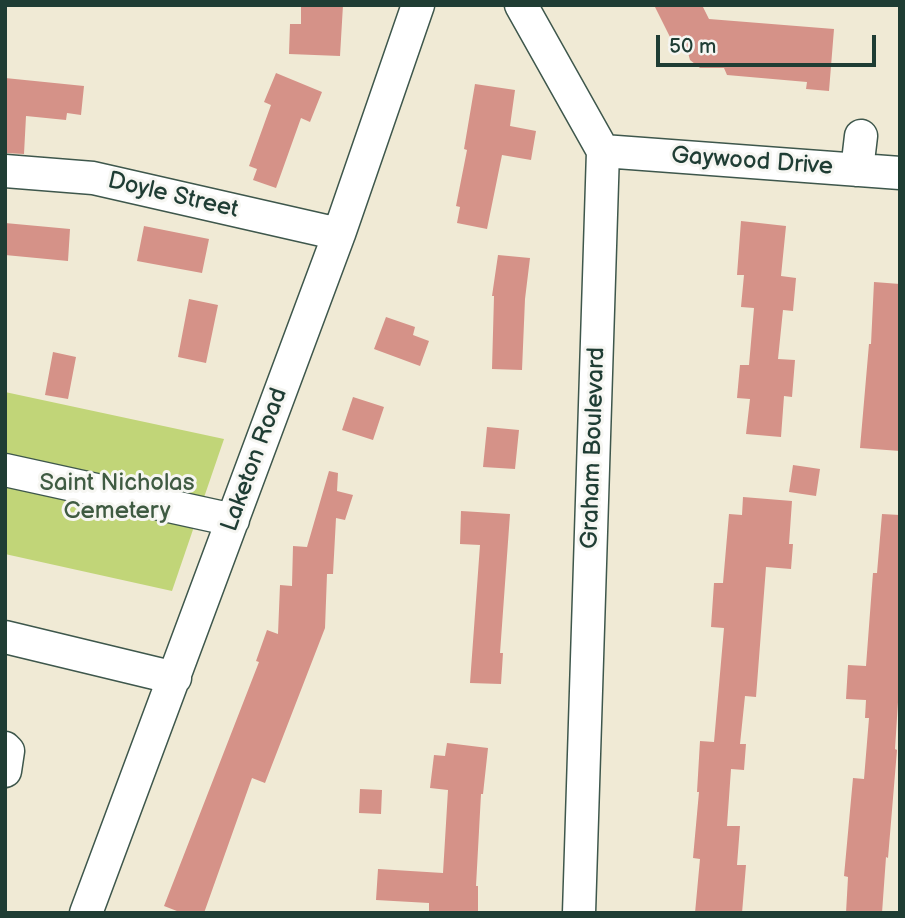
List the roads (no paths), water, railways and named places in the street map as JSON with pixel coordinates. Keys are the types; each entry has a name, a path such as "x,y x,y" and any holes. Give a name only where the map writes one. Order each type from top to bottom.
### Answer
{"street":[{"name":"Laketon Road","path":"86,913 339,234 418,5"},
{"path":"521,5 603,151"},
{"path":"857,170 861,135"},
{"name":"Gaywood Drive","path":"603,151 900,173"},
{"name":"Graham Boulevard","path":"579,913 603,151"},
{"name":"Doyle Street","path":"5,171 93,178 339,234"},
{"path":"5,470 233,520"},
{"path":"5,637 175,678"},
{"path":"5,748 8,751 5,771"}],"park label":[{"name":"Saint Nicholas Cemetery","path":"117,498"}]}
